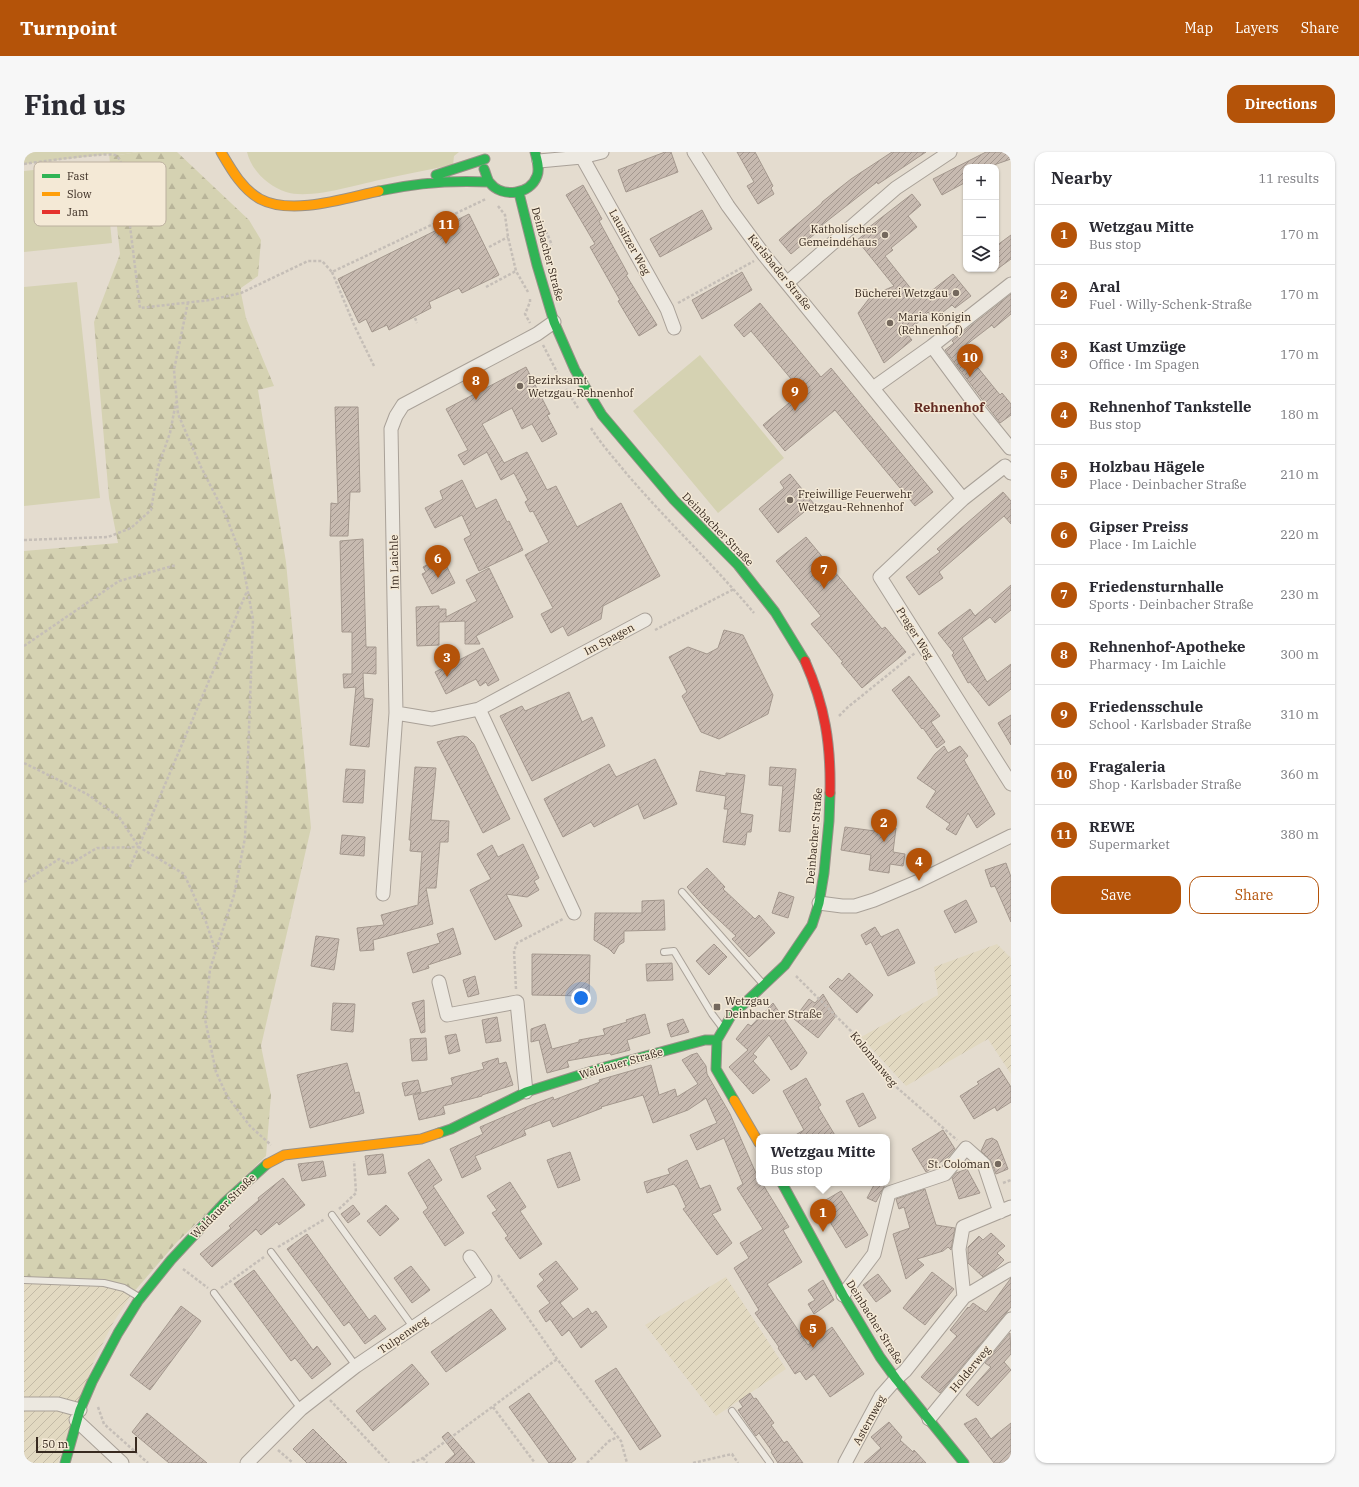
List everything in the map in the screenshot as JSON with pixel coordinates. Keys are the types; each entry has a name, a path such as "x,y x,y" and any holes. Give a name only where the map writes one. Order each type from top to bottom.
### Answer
{"street":[{"path":"221,152 226,162 249,190 267,202 276,205 310,204 403,186 462,181 489,182"},
{"path":"231,152 240,180"},
{"path":"486,156 484,167 485,175 489,182 500,192 509,194 519,193 526,190 532,184 538,174 537,157 582,157 602,152"},
{"name":"Karlsbader Straße","path":"694,152 728,206 764,255 788,282 963,499"},
{"path":"788,282 896,188 950,152"},
{"path":"403,186 486,156"},
{"name":"Lausitzer Weg","path":"582,157 667,309 674,328"},
{"name":"Deinbacher Straße","path":"519,193 537,265 554,322 575,370 602,415 674,500 738,565 775,612 804,662 818,694 826,727 830,772 829,821 824,873 819,903 812,925 786,965 731,1016 723,1028 718,1040 716,1070 756,1138"},
{"path":"873,388 932,346 1011,284"},
{"name":"Im Laichle","path":"383,894 396,713 391,428 396,416 403,406 537,334 554,322"},
{"path":"932,346 980,410 1011,447 1008,469 963,499"},
{"name":"Prager Weg","path":"963,499 880,577 1011,784"},
{"name":"Im Spagen","path":"396,713 432,719 479,709 645,620"},
{"path":"479,709 574,913"},
{"path":"819,903 855,906 874,900 920,881 1011,836"},
{"path":"439,982 447,1015 517,1002 526,1092"},
{"name":"Waldauer Straße","path":"65,1463 78,1415 92,1382 114,1340 140,1298 172,1260 225,1202 265,1165 284,1155 421,1138 451,1129 526,1092 604,1067 705,1040 718,1040"},
{"path":"843,1295 874,1254 889,1193 945,1174 966,1148 984,1164 1006,1209 963,1228 959,1249 964,1297 1011,1269"},
{"name":"Deinbacher Straße","path":"784,1186 843,1295 880,1357 964,1463"},
{"path":"470,1257 485,1279"},
{"name":"Tulpenweg","path":"252,1461 301,1410 356,1366 485,1279"},
{"name":"Asternweg","path":"845,1463 882,1396 896,1379 905,1371 964,1297"},
{"name":"Holderweg","path":"929,1419 1011,1319"},
{"path":"24,1404 58,1404 78,1415 122,1463"}],"lane":[{"path":"682,892 764,985"},
{"path":"664,952 674,951 712,1014 723,1028"},
{"path":"332,1215 413,1327"},
{"path":"271,1252 356,1366"},
{"path":"24,1280 104,1283 124,1288 140,1298"},
{"path":"214,1293 301,1410"},
{"path":"732,1411 770,1463"}],"path":[{"path":"40,162 114,154 119,158 121,162"},
{"path":"24,164 34,163"},
{"path":"332,272 487,199 497,206 505,215 508,237 516,271 529,293 530,302 525,314 537,334"},
{"path":"130,226 140,308 210,300 241,292 308,261 322,261 332,272 355,327 374,366"},
{"path":"489,247 508,237"},
{"path":"667,309 764,255"},
{"path":"486,287 516,271"},
{"path":"188,302 174,370 178,414 201,467 226,516 241,555 253,619 245,838 234,895 210,969 205,1019 216,1072 227,1096 250,1126 284,1155"},
{"path":"415,318 417,323"},
{"path":"24,540 108,537 131,528 151,510 158,467 170,433 176,397"},
{"path":"24,646 119,581 176,565"},
{"name":"Im Spagen","path":"645,620 652,631 734,589 758,618"},
{"path":"130,866 247,590"},
{"path":"826,727 923,646"},
{"path":"24,763 87,794 119,817 139,846 184,874 206,922 216,951"},
{"path":"24,882 59,859 70,864 97,848 139,846"},
{"path":"517,1002 514,951 517,944 574,913"},
{"name":"Kolomanweg","path":"790,978 794,974 851,1031 894,1085 966,1148"},
{"path":"172,1260 214,1293 271,1252 332,1215 356,1193 354,1146"},
{"path":"485,1279 496,1272 557,1359 621,1441 627,1463"},
{"path":"412,1463 423,1458 557,1359"},
{"path":"323,1392 389,1463"},
{"path":"97,1404 104,1424 148,1463"},
{"path":"493,1407 535,1463"},
{"path":"587,1463 609,1442 618,1437"},
{"path":"270,1442 293,1463"},
{"path":"693,1463 732,1454 738,1463"},
{"path":"423,1458 427,1463"}],"shaded area":[{"path":"997,944 1011,958 1011,1074 988,1039 906,1086 861,1037 938,995 934,967"},
{"path":"726,1277 786,1369 716,1416 645,1325"},
{"path":"24,1280 97,1285 132,1294 113,1323 93,1363 58,1463 24,1463"}],"green space":[{"path":"24,152 138,152 119,155 109,154 24,164"},
{"path":"138,152 177,152 249,220 261,240 258,276 241,288 241,293 246,318 274,386 258,390 286,562 311,828 261,1046 271,1095 266,1156 176,1243 132,1294 97,1285 24,1280 24,551 118,543 109,498 94,322 120,254 117,226 166,226 166,162 110,162 109,154 119,155"},
{"path":"247,152 459,152 454,156 453,165 321,193 296,194 286,192 273,186 261,176 252,165"},
{"path":"34,170 34,226 110,226 112,243 24,252 24,171"},
{"path":"77,282 100,498 24,506 24,287"},
{"path":"700,355 784,458 718,513 633,411"}],"building":[{"path":"665,152 671,152 678,172 626,192 618,170"},
{"path":"737,152 755,152 773,186 771,188 774,194 758,204 747,186 754,182"},
{"path":"892,152 926,152 878,184 877,182 822,225 823,227 791,254 779,240 851,179"},
{"path":"986,152 1011,152 1011,159 997,164 963,164 963,184 942,195 933,179"},
{"path":"583,185 602,219 599,221 628,274 626,275 657,325 639,336 618,301 620,300 590,247 595,244 566,195"},
{"path":"912,194 921,205 908,216 917,227 891,248 893,250 885,256 912,290 930,292 953,274 971,296 955,308 952,305 934,319 928,312 907,334 912,340 884,363 858,313 871,296 894,286 857,240 870,230 868,228"},
{"path":"702,210 712,229 660,257 650,239"},
{"path":"469,214 499,275 462,293 459,288 429,302 431,308 389,330 387,325 372,332 366,319 359,323 338,279"},
{"path":"1011,235 1011,259 999,268 999,244"},
{"path":"742,272 752,290 702,319 692,300"},
{"path":"1011,294 1011,314 994,328 992,325 962,348 1000,395 1002,393 1011,404 1011,415 1000,423 945,350 954,343 952,341"},
{"path":"760,303 821,377 831,368 933,492 915,506 835,410 785,451 763,425 802,392 751,331 744,337 734,325"},
{"path":"526,367 550,414 547,415 557,434 542,442 532,424 522,429 512,408 482,424 504,463 527,452 547,490 556,486 577,527 621,503 660,576 603,606 601,619 568,636 563,626 551,633 541,614 553,608 525,555 549,542 533,511 530,512 525,502 528,500 514,473 501,480 487,452 464,465 458,455 468,450 446,409"},
{"path":"335,407 358,407 360,492 350,492 348,536 330,536 331,503 338,504"},
{"name":"Freiwillige Feuerwehr Wetzgau-Rehnenhof","path":"790,474 814,504 778,533 759,509 784,488 780,482"},
{"path":"462,480 476,509 496,499 523,550 479,571 464,539 471,535 462,515 435,528 425,508 443,499 440,491"},
{"path":"1003,492 1011,501 1011,524 1004,516 939,572 943,578 919,595 906,577 940,552 937,549"},
{"path":"806,537 882,629 885,627 906,652 862,688 841,663 843,662 811,624 821,616 776,561"},
{"path":"363,539 366,647 376,647 376,674 363,673 364,698 373,699 369,747 350,745 356,687 344,688 343,674 352,674 352,632 342,632 340,541"},
{"path":"442,557 455,583 432,594 422,574 426,572 423,567"},
{"path":"489,568 513,617 476,636 480,644 465,644 465,621 439,622 439,645 417,646 416,607 439,606 439,609 446,609 446,617 477,601 466,580"},
{"path":"1011,585 1011,610 995,623 990,617 962,638 987,682 1011,664 1011,689 989,706 970,682 968,683 952,655 954,653 938,633 970,609 975,616"},
{"path":"724,630 743,635 773,695 768,714 719,739 701,732 682,696 687,692 669,657 688,647 707,654 718,648"},
{"path":"483,648 499,680 488,686 486,682 480,686 476,679 446,694 435,672"},
{"path":"909,676 940,716 931,722 945,742 937,748 892,690"},
{"path":"569,692 582,722 592,717 605,746 532,781 500,716 522,706 525,711"},
{"path":"1011,715 1011,745 998,723"},
{"path":"463,736 467,737 474,744 510,819 483,833 437,742"},
{"path":"944,746 948,753 960,746 968,756 964,760 995,814 977,828 968,813 956,835 946,829 950,824 926,807 936,791 917,778 935,754"},
{"path":"655,759 677,804 644,819 638,804 594,827 591,822 563,837 544,799 609,764 616,777"},
{"path":"415,767 436,768 431,820 449,821 448,842 440,842 436,888 426,888 433,924 373,940 374,950 360,951 357,928 384,925 381,915 418,905 422,852 410,851 411,840 409,840"},
{"path":"770,767 796,769 790,832 779,831 783,786 769,785"},
{"path":"346,769 365,770 363,803 343,802"},
{"path":"700,771 726,776 726,773 745,775 740,813 753,815 751,832 747,832 745,845 723,842 728,809 724,809 726,796 696,791"},
{"path":"876,825 896,828 893,852 905,854 903,866 890,864 889,873 869,870 871,855 841,850 845,827 875,831"},
{"path":"342,835 365,837 364,856 340,854"},
{"path":"523,844 539,878 534,881 539,890 527,897 506,894 522,926 495,940 470,890 491,879 477,854 492,845 498,857"},
{"path":"1006,863 1011,877 1011,922 995,886 991,887 985,870"},
{"path":"707,868 725,887 723,889 755,919 759,915 775,933 749,957 732,939 736,936 704,906 687,887"},
{"path":"779,892 794,897 788,918 772,913"},
{"path":"664,900 665,930 624,931 624,942 619,945 614,954 609,949 594,940 595,913 642,913 642,901"},
{"path":"966,900 977,922 955,933 944,911"},
{"path":"875,927 881,937 898,929 915,963 888,976 871,942 866,945 861,935"},
{"path":"453,928 461,954 428,965 429,968 413,973 407,953 440,943 437,934"},
{"path":"316,936 339,939 334,970 311,966"},
{"path":"714,944 727,957 709,975 696,961"},
{"path":"532,954 590,955 589,996 532,995"},
{"path":"672,963 673,980 647,981 646,964"},
{"path":"849,973 873,995 857,1013 829,987 838,978 842,981"},
{"path":"475,976 479,994 468,997 463,980"},
{"path":"823,994 836,1016 818,1038 794,1019 809,999 815,1003"},
{"path":"424,1000 425,1032 421,1033 412,1003"},
{"path":"333,1003 355,1004 353,1032 331,1030"},
{"path":"773,1003 807,1053 797,1066 791,1070 769,1035 753,1054 757,1057 753,1061 770,1080 753,1094 729,1067 748,1050 736,1039 748,1024 751,1026"},
{"path":"645,1014 650,1033 627,1040 630,1050 611,1055 610,1053 567,1061 569,1067 547,1073 539,1040 531,1042 531,1029 545,1024 552,1049 579,1042 579,1040 605,1035 603,1029 627,1022 626,1020"},
{"path":"497,1017 501,1041 486,1043 482,1020"},
{"path":"683,1019 689,1032 671,1037 667,1024"},
{"path":"456,1034 460,1051 449,1054 445,1036"},
{"path":"426,1038 427,1060 412,1061 410,1039"},
{"path":"697,1053 706,1066 707,1074 730,1114 756,1173 756,1186 764,1186 789,1227 783,1230 802,1262 767,1284 808,1345 832,1327 864,1374 830,1397 814,1374 806,1380 800,1371 795,1374 778,1348 779,1347 755,1313 759,1310 734,1268 749,1258 740,1243 763,1229 737,1188 743,1184 724,1138 697,1150 690,1135 717,1123 706,1098 688,1110 653,1123 643,1095 601,1107 602,1108 553,1127 550,1120 524,1130 526,1135 475,1156 481,1169 462,1178 450,1149 483,1134 480,1127 529,1106 553,1097 554,1100 600,1082 599,1080 651,1065 659,1095 675,1089 677,1097 698,1084 682,1060"},
{"path":"498,1058 499,1064 506,1062 513,1085 482,1096 443,1106 445,1114 419,1120 413,1095 453,1085 451,1078 484,1069 482,1063"},
{"path":"347,1063 355,1093 359,1092 364,1113 310,1128 297,1075"},
{"path":"999,1068 1011,1087 1011,1102 997,1111 995,1107 974,1119 960,1096 979,1084 977,1082"},
{"path":"806,1078 821,1105 818,1107 834,1134 797,1134 804,1130 783,1091"},
{"path":"418,1080 421,1092 405,1096 402,1083"},
{"path":"863,1093 876,1118 859,1127 846,1101"},
{"path":"943,1130 955,1149 948,1157 926,1172 912,1149"},
{"name":"St. Coloman","path":"992,1138 997,1141 1008,1169 996,1174 991,1161 981,1151 986,1140"},
{"path":"570,1152 580,1180 558,1188 547,1160"},
{"path":"383,1154 386,1173 368,1175 365,1156"},
{"path":"429,1159 442,1180 433,1186 464,1233 445,1246 423,1212 428,1208 408,1173"},
{"path":"687,1160 700,1189 710,1185 721,1210 712,1214 732,1243 717,1255 683,1209 686,1207 677,1187 674,1184 647,1193 644,1182 670,1174 668,1169"},
{"path":"323,1161 326,1176 302,1181 298,1164"},
{"path":"967,1169 980,1193 959,1199 952,1178 956,1173"},
{"path":"283,1178 305,1205 279,1225 277,1222 261,1235 256,1229 212,1267 200,1254 231,1228 229,1226 259,1200 258,1198"},
{"path":"510,1182 526,1207 520,1211 542,1244 520,1259 505,1238 508,1236 492,1213 497,1210 487,1196"},
{"path":"873,1186 884,1186 876,1202 867,1198"},
{"path":"925,1189 936,1225 955,1228 951,1250 948,1247 943,1251 917,1259 924,1265 906,1279 893,1234 910,1228 904,1207 899,1209 896,1199"},
{"path":"841,1191 868,1235 846,1248 819,1204"},
{"path":"353,1205 360,1214 348,1223 341,1214"},
{"path":"386,1205 399,1219 380,1236 367,1221"},
{"path":"991,1233 1005,1246 997,1253 1004,1260 994,1270 983,1277 968,1263 968,1247 979,1236 983,1240"},
{"path":"307,1234 369,1320 375,1315 386,1329 365,1344 349,1322 344,1326 287,1249"},
{"path":"556,1261 578,1289 560,1303 573,1319 588,1308 592,1314 596,1311 607,1327 581,1348 569,1330 562,1336 550,1319 546,1322 539,1311 550,1303 537,1286 544,1280 539,1274"},
{"path":"411,1266 430,1290 412,1303 394,1278"},
{"path":"254,1270 313,1350 317,1346 331,1364 312,1379 295,1358 291,1361 234,1284"},
{"path":"932,1272 954,1289 925,1325 903,1308"},
{"path":"878,1274 891,1291 876,1302 863,1285"},
{"path":"1011,1278 1011,1307 940,1393 921,1377 957,1336 950,1330 968,1307 969,1308 973,1303 986,1312"},
{"path":"823,1280 834,1300 814,1314 808,1304 815,1300 808,1290"},
{"path":"181,1306 201,1321 150,1390 130,1375"},
{"path":"491,1309 506,1329 446,1372 431,1352"},
{"path":"1010,1333 1011,1354 1004,1362 1011,1370 978,1406 966,1395 991,1367 985,1363"},
{"path":"412,1364 429,1384 373,1431 356,1411"},
{"path":"616,1368 661,1436 640,1450 595,1381"},
{"path":"529,1393 576,1459 571,1463 549,1463 509,1407"},
{"path":"750,1393 754,1399 756,1398 774,1423 771,1425 784,1443 787,1441 803,1463 778,1463 771,1452 772,1451 759,1433 756,1436 738,1410 743,1407 739,1401"},
{"path":"147,1413 207,1463 169,1463 132,1432"},
{"path":"976,1418 991,1439 1011,1423 1011,1456 1003,1463 994,1463 964,1424"},
{"path":"889,1422 902,1437 900,1440 913,1452 914,1450 926,1463 864,1463 881,1448 871,1437"},
{"path":"313,1429 347,1463 307,1463 293,1449"},
{"path":"448,1432 475,1463 445,1463 455,1454 442,1437"}],"traffic: fast":[{"path":"484,169 489,182 495,188 508,192 522,191 528,187 537,176 538,167 535,152"},
{"path":"436,175 485,159"},
{"path":"379,191 434,183 461,181 489,182"},
{"path":"519,193 537,265 554,322 575,370 602,415 674,500 738,565 775,612 805,661"},
{"path":"734,1100 716,1069 717,1040 731,1016 785,965 812,925 819,903 824,873 830,793"},
{"path":"439,1133 451,1129 526,1092 605,1067 705,1040 717,1040"},
{"path":"65,1463 80,1410 92,1382 118,1333 138,1301 171,1260 225,1202 267,1164"},
{"path":"784,1186 843,1295 880,1357 964,1463"}],"traffic: slow":[{"path":"221,152 242,184 260,199 273,204 303,206 335,201 379,191"},
{"path":"734,1100 756,1138"},
{"path":"267,1164 284,1155 421,1139 439,1133"}],"traffic: jam":[{"path":"805,661 822,710 828,742 830,793"}],"place":[{"name":"Katholisches Gemeindehaus","path":"885,235"},
{"name":"REWE","path":"446,244"},
{"name":"Bücherei Wetzgau","path":"956,293"},
{"name":"Maria Königin (Rehnenhof)","path":"890,323"},
{"name":"Fragaleria","path":"970,377"},
{"name":"Bezirksamt Wetzgau-Rehnenhof","path":"520,386"},
{"name":"Rehnenhof-Apotheke","path":"476,400"},
{"name":"Friedensschule","path":"795,411"},
{"name":"Freiwillige Feuerwehr Wetzgau-Rehnenhof","path":"790,500"},
{"name":"Gipser Preiss","path":"438,578"},
{"name":"Friedensturnhalle","path":"824,589"},
{"name":"Kast Umzüge","path":"447,677"},
{"name":"Aral","path":"884,842"},
{"name":"Rehnenhof Tankstelle","path":"919,881"},
{"name":"Wetzgau Deinbacher Straße","path":"717,1007"},
{"name":"St. Coloman","path":"998,1164"},
{"name":"Wetzgau Mitte","path":"823,1232"},
{"name":"Holzbau Hägele","path":"813,1348"}],"district":[{"name":"Rehnenhof","path":"949,407"}]}
